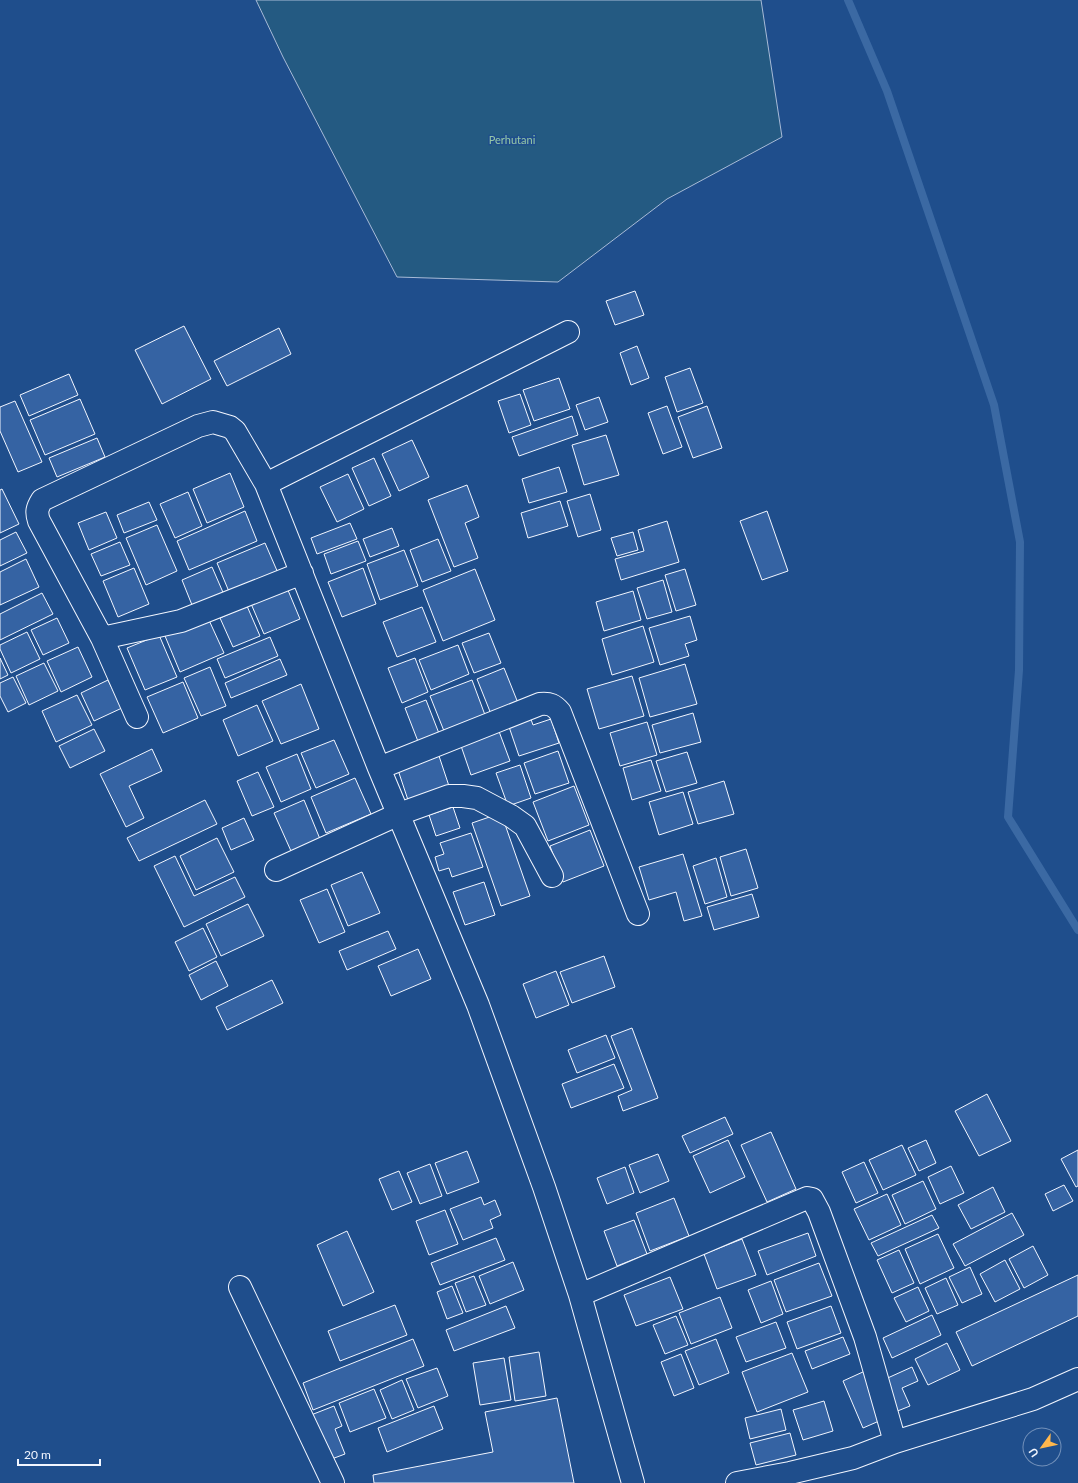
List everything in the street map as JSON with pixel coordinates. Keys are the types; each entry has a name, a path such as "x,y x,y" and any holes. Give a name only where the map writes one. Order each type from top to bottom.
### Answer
{"street":[{"path":"266,484 568,332"},
{"path":"137,717 102,638 36,513 42,500 183,432 214,422 230,427 235,431 266,484 379,768 478,1005 544,1187 580,1295 633,1483"},
{"path":"102,638 181,621 302,573"},
{"path":"379,768 540,704 549,703 555,706 560,712 638,914"},
{"path":"276,870 399,814 448,796 463,796 477,798 511,816 525,826 552,876"},
{"path":"580,1295 807,1198 812,1200 819,1212 865,1337 895,1442"},
{"path":"240,1287 333,1483"},
{"path":"736,1483 790,1473 853,1458 895,1442 1033,1399 1078,1379"}],"green space":[{"name":"Perhutani","path":"256,0 761,0 782,137 667,199 558,282 397,277 283,57"}],"building":[{"path":"635,291 644,315 615,325 606,301"},
{"path":"184,326 211,379 162,404 135,350"},
{"path":"279,328 291,354 227,386 214,361"},
{"path":"637,346 649,378 631,385 620,353"},
{"path":"690,368 703,403 677,412 665,377"},
{"path":"69,374 78,395 29,416 20,395"},
{"path":"559,378 570,409 534,421 523,390"},
{"path":"520,394 531,425 509,433 498,401"},
{"path":"599,397 608,422 585,430 576,405"},
{"path":"80,399 95,434 45,455 30,420"},
{"path":"15,401 42,462 18,472 0,431 0,407"},
{"path":"667,406 682,447 663,454 648,413"},
{"path":"707,406 722,448 693,458 678,417"},
{"path":"572,416 578,435 519,456 512,437"},
{"path":"606,435 619,475 584,485 572,445"},
{"path":"97,438 105,457 57,477 49,458"},
{"path":"412,440 429,477 399,491 382,454"},
{"path":"374,458 391,496 369,506 352,468"},
{"path":"559,467 567,492 529,503 522,479"},
{"path":"230,473 244,507 207,523 193,489"},
{"path":"348,474 364,509 337,522 320,487"},
{"path":"467,485 479,517 465,523 478,558 454,567 428,500"},
{"path":"2,489 19,524 0,533 0,490"},
{"path":"188,492 202,526 175,538 160,504"},
{"path":"590,494 601,530 578,537 567,501"},
{"path":"560,501 568,526 528,538 521,513"},
{"path":"149,502 157,520 124,533 117,515"},
{"path":"245,511 257,541 189,570 177,541"},
{"path":"767,511 788,571 762,580 740,521"},
{"path":"106,512 117,538 89,550 78,523"},
{"path":"667,521 679,562 621,580 615,559 644,551 638,530"},
{"path":"350,523 357,539 317,554 311,538"},
{"path":"157,525 177,571 146,585 126,538"},
{"path":"392,528 399,546 370,557 363,539"},
{"path":"16,532 27,553 0,566 0,540"},
{"path":"633,532 638,550 617,556 611,538"},
{"path":"438,539 451,571 422,582 410,550"},
{"path":"358,541 366,561 331,574 324,554"},
{"path":"120,542 130,565 101,576 91,554"},
{"path":"265,543 278,573 230,594 217,563"},
{"path":"404,550 418,586 380,600 367,564"},
{"path":"26,559 39,587 0,605 0,572"},
{"path":"212,567 225,597 194,610 182,580"},
{"path":"134,568 149,604 118,617 103,581"},
{"path":"363,568 376,604 342,617 328,582"},
{"path":"475,569 495,620 443,641 423,590"},
{"path":"685,569 696,605 676,611 665,575"},
{"path":"663,580 672,612 647,619 637,588"},
{"path":"285,583 300,619 264,634 249,599"},
{"path":"633,591 641,620 604,631 596,602"},
{"path":"42,593 53,614 0,640 0,614"},
{"path":"247,606 260,636 233,647 220,618"},
{"path":"422,607 436,642 397,657 383,622"},
{"path":"690,616 697,640 685,644 689,656 660,665 649,628"},
{"path":"57,618 69,643 43,655 31,630"},
{"path":"208,618 224,653 180,672 165,636"},
{"path":"643,626 654,662 612,675 602,639"},
{"path":"27,632 40,659 11,673 0,649 0,645"},
{"path":"489,633 501,663 474,673 462,643"},
{"path":"159,635 177,677 145,690 127,648"},
{"path":"270,637 278,656 225,678 217,659"},
{"path":"458,645 469,674 431,690 419,660"},
{"path":"78,647 92,677 61,692 47,661"},
{"path":"0,658 8,675 0,679"},
{"path":"415,658 428,692 402,703 388,668"},
{"path":"280,659 287,675 231,698 225,683"},
{"path":"44,663 58,691 29,705 16,676"},
{"path":"685,664 697,704 650,717 639,678"},
{"path":"210,667 226,706 201,716 184,678"},
{"path":"504,668 518,703 491,714 477,679"},
{"path":"632,676 644,716 599,729 587,689"},
{"path":"13,677 26,703 8,712 0,696 0,683"},
{"path":"108,680 122,708 94,721 81,693"},
{"path":"472,680 485,715 444,731 430,696"},
{"path":"183,682 198,718 163,733 147,697"},
{"path":"301,684 319,729 281,744 262,701"},
{"path":"77,695 92,725 56,742 42,711"},
{"path":"426,700 440,736 419,744 405,708"},
{"path":"257,705 273,741 238,756 223,720"},
{"path":"528,711 533,725 551,719 559,743 519,756 506,718"},
{"path":"693,713 701,742 660,753 652,725"},
{"path":"647,722 657,755 620,766 610,733"},
{"path":"497,726 510,761 471,775 459,740"},
{"path":"94,729 105,751 70,768 59,746"},
{"path":"334,740 349,774 316,788 301,753"},
{"path":"152,749 162,771 129,786 144,818 126,827 100,774"},
{"path":"558,751 569,783 535,794 524,763"},
{"path":"687,752 697,783 666,792 656,761"},
{"path":"438,753 449,786 408,800 397,767"},
{"path":"297,754 311,789 281,802 266,767"},
{"path":"651,760 661,791 632,800 623,768"},
{"path":"520,765 531,798 508,806 496,773"},
{"path":"258,772 274,807 252,816 237,781"},
{"path":"355,778 371,814 326,833 311,797"},
{"path":"724,781 734,814 698,824 688,792"},
{"path":"574,786 589,825 548,841 533,802"},
{"path":"683,792 693,824 659,835 649,802"},
{"path":"205,800 217,824 139,861 127,838"},
{"path":"304,800 320,839 291,851 274,813"},
{"path":"453,807 460,828 436,836 429,815"},
{"path":"501,813 530,896 501,906 472,823"},
{"path":"244,818 254,840 231,850 222,828"},
{"path":"590,830 604,866 563,882 550,846"},
{"path":"471,833 483,867 452,877 449,868 439,871 435,857 444,854 440,843"},
{"path":"217,838 234,872 196,890 180,856"},
{"path":"746,849 758,888 731,896 720,857"},
{"path":"683,854 702,916 684,921 676,892 649,900 639,867"},
{"path":"175,856 194,896 235,877 245,897 184,927 154,866"},
{"path":"716,858 727,897 705,904 693,866"},
{"path":"362,872 380,913 348,926 331,885"},
{"path":"484,882 495,915 465,925 453,892"},
{"path":"327,889 345,932 319,943 300,900"},
{"path":"752,894 759,917 714,930 707,907"},
{"path":"248,904 264,936 221,956 206,924"},
{"path":"203,928 217,957 189,971 175,942"},
{"path":"388,931 396,949 347,970 339,951"},
{"path":"418,949 431,979 391,996 378,966"},
{"path":"604,956 615,987 572,1003 560,972"},
{"path":"216,961 228,986 201,1000 189,975"},
{"path":"556,971 569,1005 536,1018 523,984"},
{"path":"272,980 283,1003 227,1030 216,1007"},
{"path":"632,1028 658,1098 623,1111 618,1096 632,1090 611,1036"},
{"path":"606,1035 615,1058 577,1073 568,1050"},
{"path":"614,1064 624,1088 571,1108 562,1084"},
{"path":"987,1094 1011,1141 979,1156 955,1111"},
{"path":"725,1117 733,1134 690,1153 682,1136"},
{"path":"771,1132 796,1189 767,1202 741,1145"},
{"path":"728,1140 745,1177 710,1193 693,1156"},
{"path":"926,1140 936,1163 919,1171 908,1148"},
{"path":"902,1145 916,1175 883,1190 869,1160"},
{"path":"1078,1150 1078,1186 1076,1187 1061,1159"},
{"path":"467,1151 479,1182 447,1194 435,1163"},
{"path":"658,1154 669,1181 640,1193 629,1165"},
{"path":"864,1162 878,1193 856,1203 842,1172"},
{"path":"430,1164 442,1196 420,1204 407,1173"},
{"path":"951,1166 964,1193 940,1204 928,1177"},
{"path":"625,1167 634,1193 607,1204 597,1178"},
{"path":"399,1171 412,1202 392,1210 379,1179"},
{"path":"923,1181 936,1209 905,1224 892,1195"},
{"path":"1064,1185 1073,1201 1053,1211 1045,1194"},
{"path":"993,1187 1005,1212 971,1229 958,1205"},
{"path":"887,1194 901,1225 869,1240 854,1209"},
{"path":"481,1197 484,1205 495,1200 501,1215 490,1220 493,1228 463,1240 450,1209"},
{"path":"674,1198 689,1236 650,1251 636,1213"},
{"path":"445,1210 458,1244 429,1255 416,1221"},
{"path":"1012,1213 1024,1235 965,1266 953,1244"},
{"path":"932,1215 939,1228 878,1256 871,1243"},
{"path":"634,1220 647,1254 617,1266 604,1231"},
{"path":"347,1231 374,1292 343,1306 317,1245"},
{"path":"808,1233 816,1256 767,1275 758,1251"},
{"path":"938,1234 954,1268 920,1284 905,1249"},
{"path":"496,1238 505,1260 440,1285 431,1263"},
{"path":"742,1239 756,1275 717,1289 704,1254"},
{"path":"1033,1246 1048,1275 1024,1288 1009,1259"},
{"path":"899,1250 914,1283 892,1293 877,1260"},
{"path":"1005,1260 1020,1289 995,1302 980,1274"},
{"path":"513,1262 524,1290 490,1304 479,1276"},
{"path":"819,1263 832,1296 786,1312 774,1280"},
{"path":"970,1267 982,1294 962,1303 949,1277"},
{"path":"1078,1275 1078,1316 972,1366 956,1332"},
{"path":"474,1276 486,1305 466,1312 455,1283"},
{"path":"670,1277 683,1309 636,1326 624,1295"},
{"path":"946,1278 958,1305 937,1314 925,1288"},
{"path":"771,1281 783,1314 761,1323 748,1290"},
{"path":"452,1286 463,1313 447,1319 437,1292"},
{"path":"918,1287 929,1311 906,1322 894,1298"},
{"path":"720,1297 732,1328 691,1344 679,1313"},
{"path":"395,1305 407,1335 340,1361 328,1331"},
{"path":"506,1306 515,1328 454,1351 446,1330"},
{"path":"831,1306 841,1333 797,1349 787,1322"},
{"path":"932,1315 941,1335 892,1358 883,1338"},
{"path":"676,1316 688,1345 665,1354 653,1325"},
{"path":"776,1322 786,1348 746,1362 736,1337"},
{"path":"843,1337 850,1354 812,1369 805,1351"},
{"path":"413,1339 424,1366 313,1410 303,1383"},
{"path":"716,1339 729,1373 699,1385 685,1351"},
{"path":"947,1343 960,1370 928,1385 915,1359"},
{"path":"539,1352 546,1396 515,1401 509,1357"},
{"path":"792,1353 808,1392 757,1412 742,1372"},
{"path":"681,1354 694,1388 674,1396 661,1362"},
{"path":"504,1358 511,1400 480,1405 473,1363"},
{"path":"912,1367 918,1381 902,1388 910,1406 895,1412 881,1381"},
{"path":"437,1368 448,1396 418,1408 406,1379"},
{"path":"865,1371 886,1418 863,1428 843,1381"},
{"path":"402,1380 414,1410 392,1419 380,1390"},
{"path":"374,1389 386,1418 350,1432 339,1403"},
{"path":"557,1398 574,1483 374,1483 373,1475 493,1452 485,1412"},
{"path":"824,1401 833,1431 803,1440 793,1410"},
{"path":"334,1406 342,1426 335,1429 345,1454 329,1460 311,1415"},
{"path":"434,1406 443,1429 387,1452 378,1428"},
{"path":"781,1409 786,1430 750,1439 745,1418"},
{"path":"790,1433 796,1455 756,1465 750,1443"}],"waterway":[{"path":"848,0 887,91 994,405 1020,542 1019,670 1008,817 1078,930"}]}
